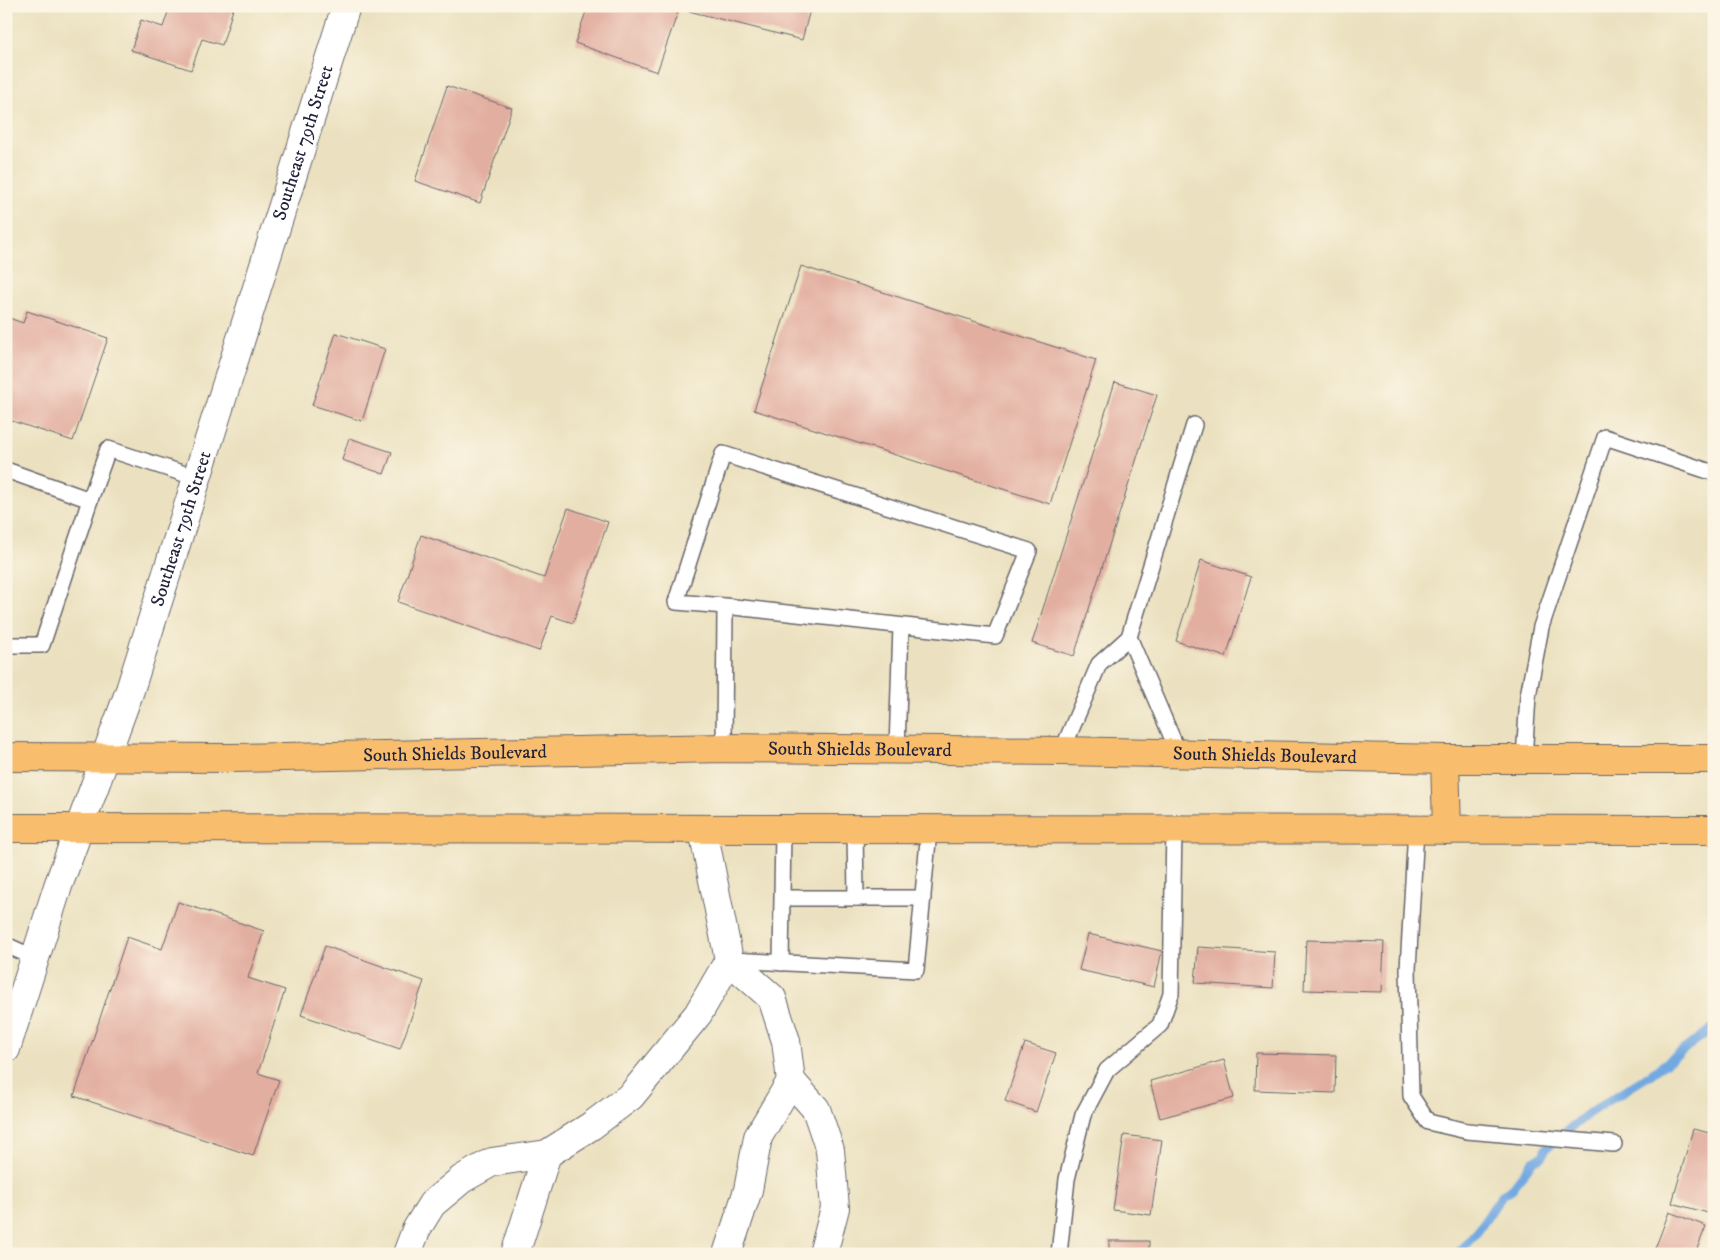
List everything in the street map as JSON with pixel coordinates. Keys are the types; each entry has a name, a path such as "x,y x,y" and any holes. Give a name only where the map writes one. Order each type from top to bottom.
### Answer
{"main road":[{"name":"South Shields Boulevard","path":"6,757 232,758 724,748 1062,751 1445,759 1714,759"},
{"path":"1445,759 1447,830"},
{"path":"6,828 1714,830"}],"street":[{"name":"Southeast 79th Street","path":"6,1049 80,827 130,690 346,6"},
{"path":"703,830 729,960 772,998 786,1041 791,1081 816,1109 830,1150 835,1208 822,1254"},
{"path":"407,1254 416,1230 432,1204 462,1179 492,1162 547,1154 591,1126 631,1096 698,1014 729,960"},
{"path":"727,1254 748,1190 758,1138 791,1081"},
{"path":"515,1254 547,1154"}],"lane":[{"path":"1062,751 1099,664 1129,637 1194,426"},
{"path":"1524,759 1528,696 1541,627 1605,436 1714,474"},
{"path":"6,645 42,645 108,449 197,478"},
{"path":"723,454 1029,551 995,636 725,606 676,602 723,454"},
{"path":"6,470 90,500"},
{"path":"724,748 725,606"},
{"path":"897,749 901,626"},
{"path":"1129,637 1179,754"},
{"path":"1416,829 1408,969 1411,1096 1428,1122 1467,1131 1614,1144"},
{"path":"781,963 783,830"},
{"path":"855,830 856,898"},
{"path":"729,960 916,970 929,830"},
{"path":"1059,1254 1067,1178 1084,1115 1107,1070 1160,1025 1171,994 1174,830"},
{"path":"783,898 923,898"},
{"path":"6,945 35,958"}],"building":[{"path":"170,6 234,6 222,45 202,39 191,70 131,50 141,20 163,27"},
{"path":"588,6 671,6 679,9 657,72 575,43"},
{"path":"682,6 811,6 802,40 681,9"},
{"path":"447,86 512,108 480,203 415,181"},
{"path":"801,266 1096,360 1050,504 754,410"},
{"path":"27,311 108,338 73,441 6,419 6,317 23,323"},
{"path":"336,333 385,349 362,421 312,405"},
{"path":"1115,382 1157,395 1074,656 1032,643"},
{"path":"349,438 392,452 384,474 342,460"},
{"path":"568,508 608,522 573,623 552,616 539,651 398,602 421,535 544,578"},
{"path":"1201,560 1251,577 1226,657 1176,641"},
{"path":"178,902 264,931 248,978 285,990 258,1073 279,1080 253,1156 74,1096 127,937 162,949"},
{"path":"1088,934 1162,951 1154,987 1079,970"},
{"path":"1306,940 1384,942 1382,992 1304,990"},
{"path":"325,946 424,981 400,1049 301,1015"},
{"path":"1198,947 1275,952 1273,988 1195,983"},
{"path":"1025,1043 1056,1053 1036,1112 1005,1101"},
{"path":"1256,1053 1336,1055 1335,1093 1255,1090"},
{"path":"1224,1060 1234,1098 1160,1118 1150,1081"},
{"path":"1693,1129 1714,1134 1714,1194 1708,1213 1672,1203"},
{"path":"1124,1135 1162,1140 1151,1215 1113,1210"},
{"path":"1669,1212 1706,1226 1695,1254 1653,1254"},
{"path":"1109,1241 1149,1241 1149,1254 1109,1254"}],"waterway":[{"path":"1457,1254 1478,1231 1502,1195 1512,1189 1533,1161 1543,1156 1546,1148 1589,1113 1650,1075 1714,1027"}]}
